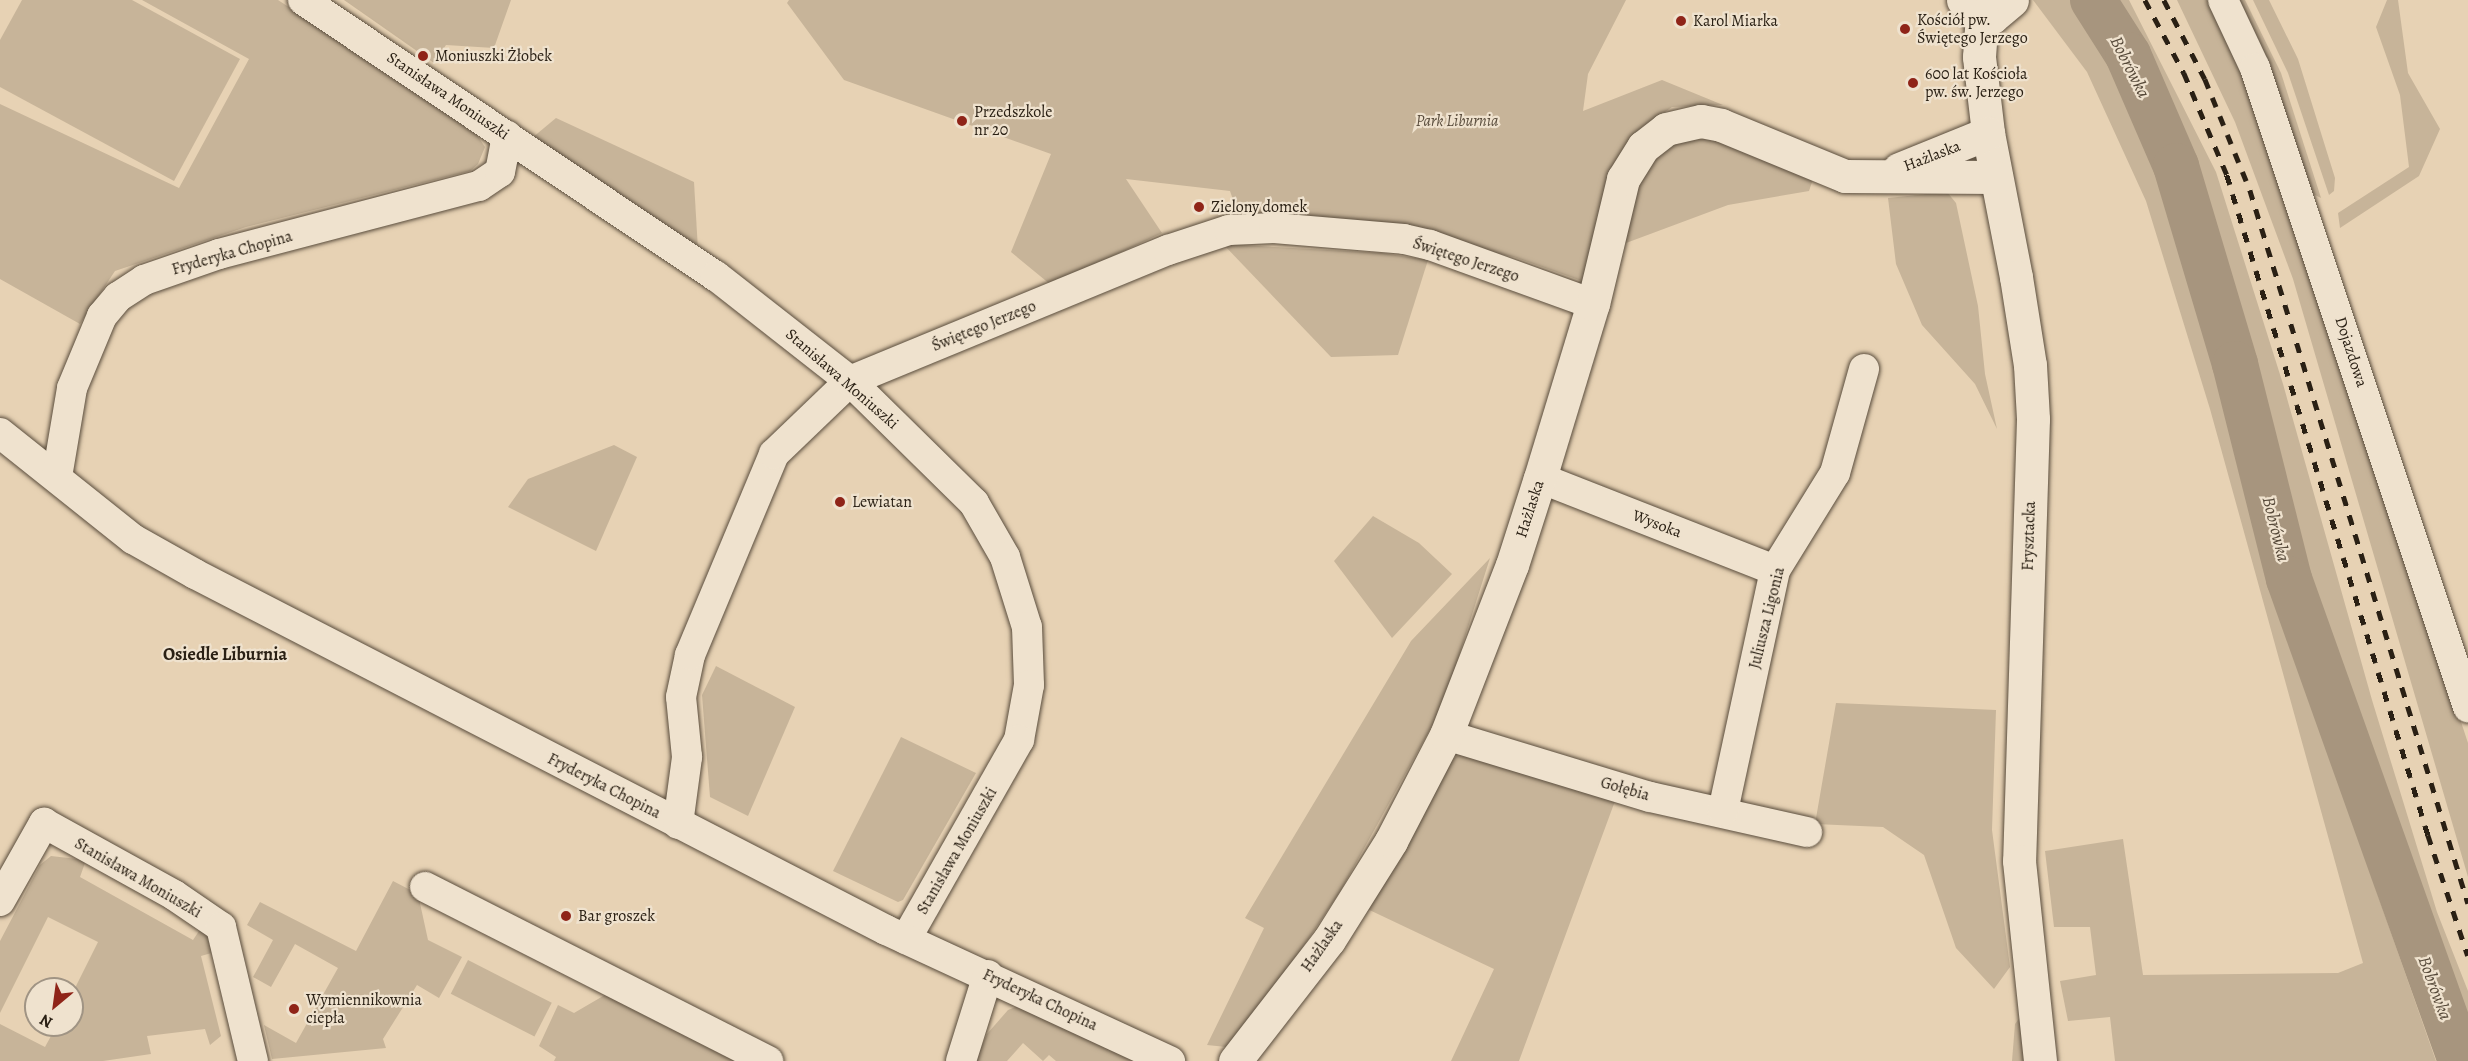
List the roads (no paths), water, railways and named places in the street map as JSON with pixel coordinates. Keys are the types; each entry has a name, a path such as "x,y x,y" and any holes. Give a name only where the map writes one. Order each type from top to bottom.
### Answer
{"street":[{"name":"Stanisława Moniuszki","path":"303,0 716,276 850,381 974,503 1005,557 1028,627 1029,685 1019,740 906,939"},
{"path":"1973,7 1992,17 2012,0"},
{"name":"Dojazdowa","path":"2223,0 2255,68 2468,707"},
{"name":"Frysztacka","path":"1973,7 1988,134 2030,365 2033,419 2019,861 2040,1061"},
{"name":"Hażlaska","path":"1235,1061 1329,940 1390,841 1446,735 1512,565 1540,478 1593,304 1623,179 1643,147 1666,129 1701,121 1721,125 1845,176 1875,178 1996,177"},
{"name":"Hażlaska","path":"1875,178 1988,134"},
{"name":"Fryderyka Chopina","path":"57,477 72,388 102,316 118,297 144,280 219,254 479,186 500,172 507,136"},
{"name":"Świętego Jerzego","path":"678,824 687,757 681,697 690,655 774,454 850,381 1168,250 1229,230 1285,229 1404,239 1430,245 1593,304"},
{"name":"Juliusza Ligonia","path":"1723,811 1775,570 1835,473 1864,369"},
{"name":"Fryderyka Chopina","path":"0,433 143,545 678,824 906,939 1170,1061"},
{"name":"Wysoka","path":"1540,478 1775,570"},
{"name":"Gołębia","path":"1446,735 1650,797 1723,811 1807,832"},
{"name":"Stanisława Moniuszki","path":"0,901 44,824 174,895 221,927 253,1061"},
{"path":"425,887 768,1061"},
{"path":"961,1061 988,975"}],"waterway":[{"name":"Bobrówka","path":"2093,0 2128,55 2176,166 2235,364 2289,579 2461,1061"}],"railway":[{"path":"2145,0 2184,73 2227,175 2428,835 2468,956"},
{"path":"2164,0 2205,79 2250,190 2468,903"}],"place":[{"name":"Karol Miarka","path":"1681,21"},
{"name":"Kościół pw. Świętego Jerzego","path":"1905,29"},
{"name":"Moniuszki Żłobek","path":"423,56"},
{"name":"600 lat Kościoła pw. św. Jerzego","path":"1913,83"},
{"name":"Przedszkole nr 20","path":"962,121"},
{"name":"Zielony domek","path":"1199,207"},
{"name":"Lewiatan","path":"840,502"},
{"name":"Bar groszek","path":"566,916"},
{"name":"Wymiennikownia ciepła","path":"294,1009"}],"district":[{"name":"Osiedle Liburnia","path":"225,654"}],"park label":[{"name":"Park Liburnia","path":"1457,121"}]}
